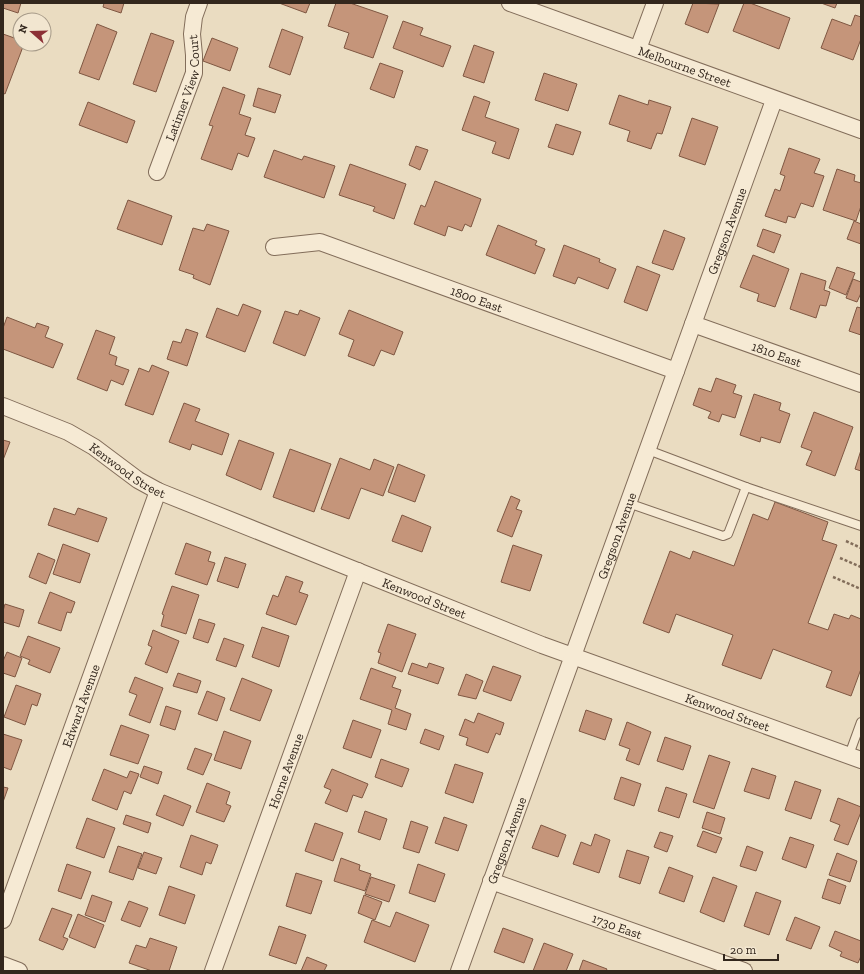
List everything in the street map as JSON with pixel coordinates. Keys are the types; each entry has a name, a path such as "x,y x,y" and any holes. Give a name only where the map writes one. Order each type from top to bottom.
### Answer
{"street":[{"name":"Latimer View Court","path":"158,172 194,73 192,34 194,17 199,3"},
{"name":"Melbourne Street","path":"510,3 774,100 861,130"},
{"path":"638,49 655,3"},
{"name":"Gregson Avenue","path":"459,971 774,100"},
{"name":"1800 East","path":"274,247 320,242 676,371"},
{"name":"1810 East","path":"693,324 861,384"},
{"name":"Kenwood Street","path":"3,406 68,432 94,447 138,480 158,491 535,642 855,757"},
{"name":"Edward Avenue","path":"3,920 158,491"},
{"name":"Horne Avenue","path":"213,971 358,571"},
{"name":"1730 East","path":"491,881 744,971"},
{"path":"3,966 19,971"}],"lane":[{"path":"648,450 746,487 861,526"},
{"path":"628,503 723,536 728,534 746,487"},
{"path":"855,757 861,722"}],"path":[{"path":"846,541 861,548"},
{"path":"840,558 861,567"},
{"path":"833,577 861,589"}],"building":[{"path":"3,3 21,3 18,12 3,8"},
{"path":"104,3 124,3 121,13 103,7"},
{"path":"279,3 310,3 306,13"},
{"path":"336,3 350,3 388,16 373,58 344,48 349,33 328,26"},
{"path":"693,3 719,4 708,33 685,24"},
{"path":"744,3 750,3 790,18 779,49 733,31"},
{"path":"821,3 837,3 835,8"},
{"path":"855,15 861,17 861,39 853,60 821,48 832,19 851,26"},
{"path":"403,21 423,28 420,35 451,46 443,67 393,48"},
{"path":"97,24 117,32 99,80 79,73"},
{"path":"282,29 303,37 290,75 269,67"},
{"path":"151,33 174,41 156,92 133,84"},
{"path":"3,34 12,37 12,52 21,52 5,94 3,93"},
{"path":"212,38 238,48 230,71 203,61"},
{"path":"474,45 494,52 484,83 463,76"},
{"path":"380,63 403,71 394,98 370,89"},
{"path":"544,73 577,84 568,111 535,100"},
{"path":"223,87 245,95 239,114 251,118 245,135 255,138 248,157 238,153 232,170 201,159 213,126 209,125"},
{"path":"258,88 281,95 275,113 253,106"},
{"path":"619,95 648,105 649,100 671,107 662,134 657,133 651,149 627,141 630,131 609,124"},
{"path":"474,96 490,102 485,117 519,129 509,159 492,153 496,142 462,130"},
{"path":"88,102 135,121 127,143 79,125"},
{"path":"692,118 718,127 705,165 679,156"},
{"path":"556,124 581,132 573,155 548,147"},
{"path":"416,146 428,150 420,170 409,165"},
{"path":"789,148 820,159 814,173 824,176 813,207 801,203 795,218 788,216 786,223 765,216 775,189 780,191 785,176 780,174"},
{"path":"274,150 302,160 304,156 335,166 324,198 264,177"},
{"path":"350,164 406,184 394,219 373,211 375,207 339,195"},
{"path":"837,169 855,175 854,181 861,183 861,206 856,221 823,210"},
{"path":"435,181 481,199 471,227 465,224 462,231 448,226 445,236 414,224 421,205 425,207"},
{"path":"128,200 172,216 162,245 117,229"},
{"path":"854,221 861,224 861,244 847,239"},
{"path":"207,224 229,231 210,285 193,278 194,275 179,270 193,228 204,231"},
{"path":"498,225 537,241 535,245 545,249 535,274 486,255"},
{"path":"763,229 781,235 774,253 757,246"},
{"path":"664,230 685,238 673,270 652,263"},
{"path":"564,245 600,259 599,262 616,269 608,289 578,277 575,284 553,276"},
{"path":"753,255 789,269 775,307 757,301 759,294 740,287"},
{"path":"637,266 660,275 647,311 624,302"},
{"path":"837,267 855,273 846,295 829,288"},
{"path":"801,273 826,281 824,290 830,292 826,306 820,305 816,318 790,309"},
{"path":"853,279 861,282 861,293 857,302 846,298"},
{"path":"243,304 261,311 245,352 206,337 217,308 238,316"},
{"path":"857,307 861,308 861,335 849,331"},
{"path":"300,310 320,318 305,356 273,343 285,311 298,315"},
{"path":"349,310 403,332 394,355 381,350 374,366 348,356 354,340 339,334"},
{"path":"7,317 35,328 37,323 49,327 45,337 63,344 53,368 3,349 3,328"},
{"path":"186,329 198,333 187,366 167,359 173,341 181,343"},
{"path":"96,330 115,337 109,354 117,357 115,365 129,370 123,385 111,380 107,391 77,379"},
{"path":"152,365 169,372 153,415 125,405 139,368 149,372"},
{"path":"716,378 736,385 733,393 742,396 735,418 722,414 719,422 708,418 711,412 693,405 699,388 711,392"},
{"path":"754,394 781,403 779,410 790,414 780,443 761,437 760,442 740,435"},
{"path":"184,403 200,409 195,421 229,434 222,455 192,444 190,450 169,442"},
{"path":"814,412 853,427 835,476 806,465 812,451 801,447"},
{"path":"3,440 10,442 3,460"},
{"path":"239,440 274,453 261,490 226,475"},
{"path":"290,449 331,464 314,512 273,497"},
{"path":"861,450 861,471 855,469"},
{"path":"340,458 370,470 374,459 394,467 383,496 361,488 349,519 321,509"},
{"path":"398,464 425,475 415,502 388,492"},
{"path":"511,496 520,500 516,509 522,511 512,537 497,531"},
{"path":"775,502 828,522 822,540 837,545 808,623 828,630 834,614 849,619 851,615 861,619 861,669 851,696 826,687 832,671 773,649 761,679 722,665 733,635 676,614 669,633 643,623 670,551 690,559 693,551 734,566 753,514 768,520"},
{"path":"54,508 75,515 78,508 107,518 98,542 48,525"},
{"path":"402,515 431,527 422,552 392,541"},
{"path":"186,543 211,552 208,561 215,563 207,585 175,574"},
{"path":"63,544 90,554 80,583 53,574"},
{"path":"513,545 542,555 530,591 501,582"},
{"path":"38,553 55,560 46,584 29,577"},
{"path":"225,557 246,564 238,588 217,581"},
{"path":"286,576 303,582 299,592 308,595 296,625 266,614 273,595 278,597"},
{"path":"172,586 199,595 186,634 161,626 164,615 162,614"},
{"path":"50,592 75,602 71,613 67,612 61,631 38,623"},
{"path":"5,604 24,610 19,627 3,622 3,611"},
{"path":"199,619 215,624 208,643 193,638"},
{"path":"388,624 416,634 402,672 378,663 381,653 378,652"},
{"path":"262,627 289,636 279,667 252,657"},
{"path":"153,630 179,641 167,673 145,664 152,647 148,645"},
{"path":"28,636 60,648 50,673 28,664 30,660 20,656"},
{"path":"224,638 244,645 236,667 216,660"},
{"path":"7,652 22,658 15,677 3,673 3,661"},
{"path":"412,663 427,668 429,663 444,668 438,684 408,674"},
{"path":"493,666 521,676 511,701 483,691"},
{"path":"371,668 396,677 392,687 401,690 395,708 411,714 406,730 388,724 392,710 360,699"},
{"path":"178,673 201,681 197,693 173,686"},
{"path":"466,674 483,681 476,699 458,695"},
{"path":"135,677 163,688 150,723 129,715 137,695 129,692"},
{"path":"242,678 272,690 260,721 230,710"},
{"path":"16,685 41,694 37,706 32,704 25,725 4,717"},
{"path":"207,691 225,698 217,721 198,714"},
{"path":"166,706 181,711 175,730 160,725"},
{"path":"586,710 612,719 605,740 579,731"},
{"path":"478,713 504,723 500,735 496,733 488,753 466,745 468,738 459,735 465,719 474,723"},
{"path":"353,720 381,730 371,758 343,748"},
{"path":"627,722 651,732 639,765 626,760 630,749 619,745"},
{"path":"121,725 149,735 138,764 110,755"},
{"path":"425,729 444,736 439,750 420,743"},
{"path":"224,731 251,741 241,769 214,760"},
{"path":"3,734 22,740 11,770 3,767"},
{"path":"665,737 691,746 683,770 657,761"},
{"path":"195,748 212,754 203,775 187,769"},
{"path":"709,755 730,762 714,809 693,802"},
{"path":"381,759 409,769 402,787 375,777"},
{"path":"455,764 483,773 473,803 445,793"},
{"path":"144,766 162,772 158,784 140,777"},
{"path":"752,768 776,776 769,799 744,791"},
{"path":"104,769 127,778 130,771 139,774 131,794 124,791 117,810 92,800"},
{"path":"332,769 368,784 362,798 353,795 347,812 325,803 331,790 324,787"},
{"path":"621,777 641,784 634,806 614,799"},
{"path":"795,781 821,790 811,819 785,810"},
{"path":"207,783 230,792 226,804 231,806 224,822 196,812"},
{"path":"3,787 8,788 3,802"},
{"path":"666,787 687,794 679,818 658,811"},
{"path":"164,795 191,806 183,826 156,815"},
{"path":"838,798 861,807 861,812 848,845 834,840 840,825 830,821"},
{"path":"365,811 387,819 380,840 358,832"},
{"path":"707,812 725,818 720,834 702,828"},
{"path":"126,815 151,823 148,833 123,824"},
{"path":"444,817 467,825 458,851 435,843"},
{"path":"87,818 115,828 104,858 76,848"},
{"path":"411,821 428,827 419,853 403,848"},
{"path":"315,823 343,833 333,861 305,851"},
{"path":"541,825 566,835 558,857 532,848"},
{"path":"703,831 722,838 716,853 697,846"},
{"path":"660,832 673,836 667,852 654,847"},
{"path":"595,834 610,840 599,873 573,864 581,842 591,846"},
{"path":"191,835 218,845 211,864 206,862 202,875 180,867"},
{"path":"790,837 814,845 806,868 782,859"},
{"path":"118,846 142,854 133,880 109,872"},
{"path":"747,846 763,852 756,871 740,866"},
{"path":"627,850 649,857 640,884 619,877"},
{"path":"144,852 162,858 156,874 138,868"},
{"path":"837,853 857,861 850,882 829,875"},
{"path":"341,858 360,865 359,870 371,874 365,891 334,881"},
{"path":"67,864 91,872 81,899 58,891"},
{"path":"418,864 445,874 435,902 409,893"},
{"path":"669,867 693,876 684,902 659,893"},
{"path":"296,873 322,881 311,914 286,906"},
{"path":"371,877 395,885 389,902 365,894"},
{"path":"713,877 737,886 724,922 700,912"},
{"path":"828,879 846,886 840,904 822,898"},
{"path":"169,886 195,895 185,924 159,915"},
{"path":"756,892 781,901 769,935 744,926"},
{"path":"92,895 112,902 105,922 85,915"},
{"path":"364,895 382,902 375,920 358,913"},
{"path":"129,901 148,908 140,927 121,920"},
{"path":"52,908 72,915 63,937 68,939 63,950 39,940"},
{"path":"396,912 429,925 415,962 364,942 372,920 390,927"},
{"path":"78,914 104,925 95,948 69,937"},
{"path":"795,917 820,927 811,949 786,940"},
{"path":"279,926 306,935 296,964 269,955"},
{"path":"503,928 533,939 524,963 494,952"},
{"path":"835,931 861,941 861,956 858,963 840,956 842,952 829,946"},
{"path":"150,938 177,947 169,971 152,971 129,963 136,945 146,948"},
{"path":"544,943 573,954 566,971 533,971"},
{"path":"307,957 327,965 324,971 301,971"},
{"path":"583,960 607,969 606,971 579,971"}]}
